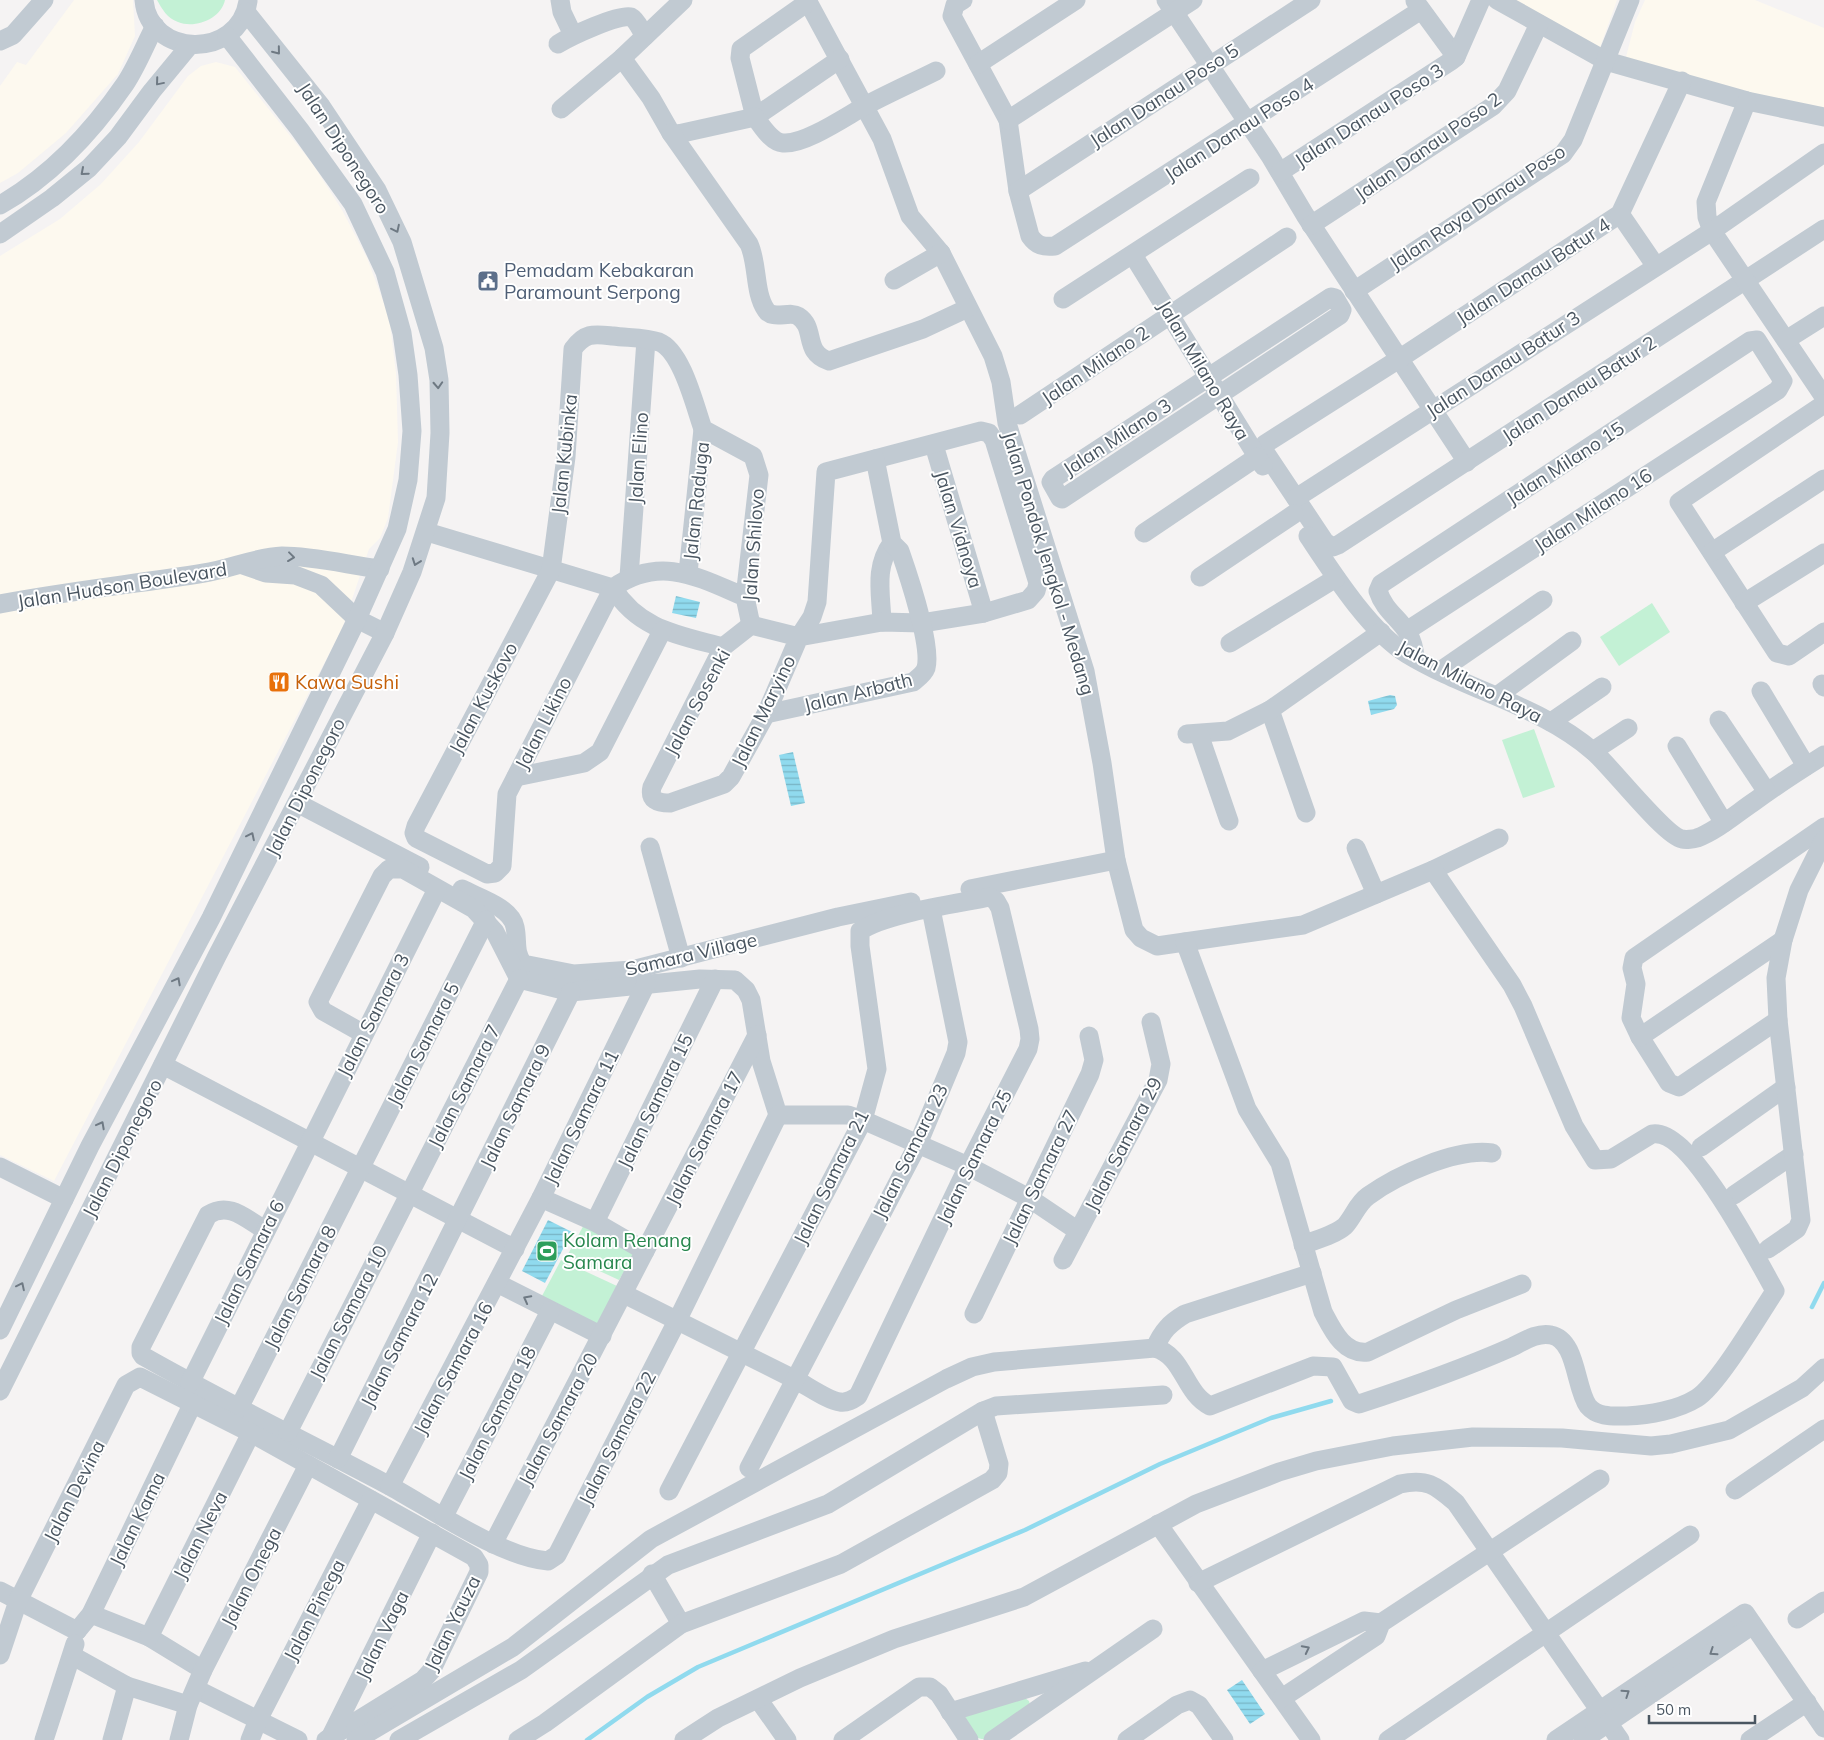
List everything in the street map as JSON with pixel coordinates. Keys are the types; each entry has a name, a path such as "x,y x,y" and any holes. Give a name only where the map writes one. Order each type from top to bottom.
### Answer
{"street":[{"path":"0,42 13,35 44,0"},
{"path":"144,0 145,7 155,26 171,39 190,45 209,44 227,36 238,26 247,6"},
{"path":"560,0 566,40 630,17 645,36"},
{"path":"561,109 622,58 683,0"},
{"path":"978,64 1076,0"},
{"path":"1008,120 1170,6 1193,0"},
{"name":"Jalan Danau Poso 5","path":"1018,191 1311,0"},
{"name":"Jalan Danau Poso 3","path":"1280,172 1447,65 1456,57 1481,0"},
{"path":"1497,0 1606,61 1682,81 1747,101 1824,117"},
{"name":"Jalan Raya Danau Poso","path":"1354,291 1562,154 1573,140 1630,0"},
{"path":"808,1 741,49 740,58 755,117 771,137 782,143 796,141 823,130 936,71"},
{"name":"Jalan Pondok Jengkol - Medang","path":"808,1 884,145 910,216 941,253 997,367 1006,423 1085,671 1102,763 1116,860 1134,930 1157,946 1303,925 1432,870 1499,838"},
{"path":"959,2 952,16 1008,120 1018,191"},
{"path":"1418,5 1456,57"},
{"name":"Jalan Danau Poso 4","path":"1018,191 1030,236 1034,242 1043,247 1055,246 1248,123 1418,5"},
{"name":"Jalan Diponegoro","path":"0,1391 217,956 385,633 412,572 427,532 436,498 440,434 438,380 434,348 402,242 377,190 321,106 247,6"},
{"path":"1170,6 1280,172 1354,291 1467,462"},
{"name":"Jalan Danau Poso 2","path":"1312,225 1494,106 1507,91 1539,24"},
{"path":"0,205 55,167 99,118 126,82 155,26"},
{"name":"Jalan Diponegoro","path":"0,1330 90,1146 196,945 357,619 397,529 404,501 412,431 402,333 385,272 365,225 353,204 300,130 227,36"},
{"path":"0,234 52,198 89,168 118,137 152,91 190,45"},
{"path":"622,58 651,98 671,133 749,244 753,252 764,309 770,314 797,315 801,318 806,326 814,352 820,358 829,361 914,332 968,308"},
{"path":"671,133 678,134 755,117 840,59"},
{"name":"Jalan Danau Batur 4","path":"1144,533 1261,451 1620,214 1682,81"},
{"path":"1747,101 1706,202 1707,217 1712,231 1824,397"},
{"name":"Jalan Danau Batur 3","path":"1200,577 1295,506 1434,410 1655,265 1712,231 1824,153"},
{"path":"1063,299 1250,178"},
{"path":"1620,214 1655,265"},
{"name":"Jalan Danau Batur 2","path":"1295,506 1325,542 1334,547 1824,229"},
{"name":"Jalan Milano 2","path":"1020,415 1288,237"},
{"path":"894,280 941,253"},
{"name":"Jalan Milano Raya","path":"1133,255 1218,394 1261,451 1264,452 1336,578 1380,632 1415,658 1551,722 1593,752 1619,776 1667,832 1682,839 1697,838 1724,823 1824,755"},
{"path":"1208,378 1331,297 1335,298 1339,304 1342,310 1340,315 1218,394"},
{"path":"1786,340 1824,316"},
{"name":"Jalan Kubinka","path":"550,570 566,457 572,349 579,340 592,334 646,340"},
{"path":"646,340 659,342 669,349 678,362 703,430"},
{"name":"Jalan Elino","path":"629,577 646,340"},
{"name":"Jalan Milano 16","path":"1408,630 1778,390 1783,382 1757,340 1750,341"},
{"name":"Jalan Milano 15","path":"1408,630 1380,600 1378,592 1381,584 1750,341"},
{"name":"Jalan Milano 3","path":"1208,378 1053,479 1051,482 1060,498 1062,499 1218,394"},
{"path":"1824,404 1679,502 1777,653 1789,656 1824,632"},
{"name":"Jalan Shilovo","path":"703,430 753,456 757,465 758,475 745,597 751,625"},
{"name":"Jalan Raduga","path":"688,573 703,430"},
{"path":"412,431 440,434"},
{"path":"751,625 799,637 882,622 922,623 984,613 1028,600 1036,592 1038,584 994,440 989,433 981,431 934,445 875,459"},
{"name":"Jalan Vidnoya","path":"934,445 984,613"},
{"name":"Jalan Maryino","path":"724,784 731,777 766,714 799,637 812,617 817,602 824,477 831,469 875,459"},
{"name":"Jalan Arbath","path":"766,714 913,682 926,669 922,623 902,557 892,543 875,459"},
{"path":"1712,552 1824,479"},
{"path":"427,532 613,588 623,604 637,616 662,631 723,647"},
{"path":"882,622 880,566 884,554 892,543"},
{"path":"1744,604 1824,553"},
{"name":"Jalan Hudson Boulevard","path":"0,604 68,591 164,580 243,565 263,558 283,556 380,569"},
{"name":"Jalan Hudson Boulevard","path":"243,565 266,573 295,575 321,585 357,619 385,633"},
{"name":"Jalan Kuskovo","path":"502,866 496,873 487,874 416,838 414,833 550,570"},
{"path":"613,588 629,577 653,571 688,573 745,597"},
{"path":"1230,643 1336,578"},
{"name":"Jalan Likino","path":"502,866 507,794 613,588"},
{"path":"1440,671 1543,600"},
{"name":"Jalan Sosenki","path":"724,784 670,803 660,803 653,800 651,794 652,786 723,647 751,625"},
{"path":"1408,630 1414,646 1415,658"},
{"path":"516,777 584,763 600,752 662,631"},
{"path":"1229,821 1193,734 1228,730 1270,710 1380,632"},
{"path":"1497,696 1572,641"},
{"path":"1551,722 1602,687"},
{"path":"1761,691 1806,766"},
{"path":"1270,710 1306,813"},
{"path":"1719,720 1767,792"},
{"path":"1593,752 1628,728"},
{"path":"1678,746 1724,823"},
{"name":"Samara Village","path":"297,803 509,914 515,926 517,956 523,964 574,974 632,970 838,917 1116,860"},
{"path":"1778,1020 1679,1088 1669,1083 1640,1037 1632,1018 1636,984 1632,968 1634,958 1824,827"},
{"path":"1768,1249 1797,1229 1801,1220 1778,1020 1776,978 1783,940 1799,890 1824,840"},
{"path":"650,847 681,958"},
{"path":"1356,848 1376,894"},
{"path":"364,1034 323,1011 318,1002 382,876 388,869 403,869 474,909 486,920 495,932 519,979 572,992 646,984 715,979 735,980 746,990 751,1000 761,1061 778,1115 848,1115 863,1120 968,1166 1029,1198 1078,1231"},
{"path":"1334,1367 1352,1401 1359,1404 1447,1375 1541,1334 1551,1335 1559,1338 1566,1346 1588,1405 1596,1412 1610,1416 1637,1415 1683,1405 1698,1397 1714,1381 1776,1292 1712,1183 1680,1145 1658,1133 1652,1134 1611,1159 1595,1160 1574,1126 1524,1006 1512,985 1432,870"},
{"name":"Jalan Samara 3","path":"310,1141 437,889"},
{"name":"Jalan Samara 25","path":"795,1379 839,1402 848,1402 858,1396 968,1166 1028,1049 1030,1039 1000,908 996,901 990,896 931,909"},
{"name":"Jalan Samara 21","path":"669,1491 863,1120 877,1069 876,1048 860,946 860,931 870,924 931,909"},
{"name":"Jalan Samara 23","path":"795,1379 918,1144 956,1053 958,1042 931,909"},
{"name":"Jalan Samara 5","path":"360,1167 486,920"},
{"path":"1640,1037 1783,940"},
{"path":"1185,942 1247,1108 1280,1163 1323,1312 1330,1326 1347,1348 1354,1352 1368,1352 1456,1310 1522,1284"},
{"path":"196,945 217,956"},
{"name":"Jalan Samara 7","path":"409,1192 519,979"},
{"name":"Jalan Samara 15","path":"594,1222 715,979"},
{"name":"Jalan Samara 11","path":"515,1248 646,984"},
{"name":"Jalan Samara 9","path":"459,1221 572,992"},
{"name":"Jalan Samara 29","path":"1062,1260 1158,1080 1161,1064 1151,1022"},
{"name":"Jalan Samara 17","path":"624,1294 758,1035"},
{"name":"Jalan Samara 27","path":"974,1314 1093,1068 1094,1060 1088,1036"},
{"path":"163,1065 409,1192 459,1221 515,1248"},
{"path":"1701,1147 1786,1087"},
{"name":"Jalan Samara 22","path":"493,1544 536,1560 548,1561 557,1555 677,1321 778,1115"},
{"name":"Jalan Samara 6","path":"190,1383 310,1141"},
{"path":"90,1146 116,1159"},
{"path":"1303,1245 1345,1225 1358,1205 1367,1196 1409,1173 1464,1153 1492,1153"},
{"path":"1734,1196 1794,1154"},
{"path":"0,1167 64,1199"},
{"name":"Jalan Samara 8","path":"239,1408 360,1167"},
{"name":"Jalan Samara 10","path":"288,1432 409,1192"},
{"path":"541,1198 594,1222 645,1252"},
{"path":"265,1230 229,1208 217,1209 208,1215 141,1347 140,1353 190,1383 390,1486 493,1544"},
{"name":"Jalan Samara 12","path":"338,1459 459,1221"},
{"name":"Jalan Samara 16","path":"390,1486 515,1248"},
{"path":"1156,1348 1166,1327 1185,1314 1312,1273"},
{"path":"498,1283 602,1336"},
{"path":"624,1294 795,1379 749,1468"},
{"name":"Jalan Samara 20","path":"493,1544 624,1294"},
{"name":"Jalan Samara 18","path":"444,1516 550,1311"},
{"path":"356,1740 513,1648 651,1539 946,1379 972,1367 994,1362 1156,1348 1166,1351 1174,1360 1194,1395 1210,1406 1313,1366 1334,1367"},
{"path":"1334,1367 1347,1348"},
{"path":"684,1740 754,1700 800,1678 894,1639 1024,1597 1196,1504 1279,1472 1316,1461 1393,1446 1473,1437 1562,1438 1652,1446 1706,1438 1729,1430 1774,1406 1802,1388 1824,1368"},
{"name":"Jalan Devina","path":"0,1655 18,1601 130,1381 140,1377 193,1404"},
{"path":"399,1740 421,1735 521,1670 652,1574 668,1565 828,1504 983,1411 996,1406 1163,1395"},
{"path":"193,1404 251,1433 432,1533"},
{"name":"Jalan Kama","path":"77,1631 91,1614 193,1404"},
{"path":"518,1740 545,1723 681,1624 842,1564 992,1480 998,1473 999,1464 983,1411"},
{"path":"1735,1490 1824,1430"},
{"name":"Jalan Neva","path":"150,1637 251,1433"},
{"name":"Jalan Onega","path":"179,1740 192,1697 203,1670 308,1465"},
{"path":"1198,1584 1400,1484 1418,1480 1439,1488 1456,1503 1620,1740"},
{"path":"1282,1698 1376,1636 1381,1623 1491,1553 1600,1480"},
{"name":"Jalan Pinega","path":"250,1740 258,1720 371,1500"},
{"path":"1158,1524 1198,1584 1311,1740"},
{"name":"Jalan Yauza","path":"328,1738 423,1680 431,1671 480,1572 479,1565 474,1557 432,1533"},
{"name":"Jalan Vaga","path":"328,1738 432,1533"},
{"path":"1388,1740 1690,1535"},
{"path":"652,1574 681,1624"},
{"path":"0,1591 77,1631 73,1656 44,1740"},
{"path":"1797,1620 1824,1601"},
{"path":"91,1614 150,1637 203,1670"},
{"path":"1556,1740 1604,1717 1749,1619 1824,1728"},
{"path":"1262,1671 1364,1620 1381,1623"},
{"path":"993,1740 1153,1629"},
{"path":"73,1656 127,1686 192,1697 258,1720 298,1740"},
{"path":"950,1712 1102,1666"},
{"path":"112,1740 127,1686"},
{"path":"844,1740 919,1687 930,1688 939,1694 969,1740"},
{"path":"754,1700 777,1740"},
{"path":"754,1700 787,1740"},
{"path":"1127,1740 1177,1705 1190,1700 1199,1704 1224,1740"},
{"path":"1750,1740 1807,1702"},
{"path":"1583,1740 1604,1717"}],"shaded area":[{"path":"74,0 133,0 135,36 118,74 66,133 18,173 0,183 0,86 17,62 26,65"},
{"path":"1512,0 1617,0 1599,50"},
{"path":"1645,0 1755,0 1824,28 1824,112 1625,61 1635,22"},
{"path":"216,62 235,67 312,163 342,210 367,258 389,317 396,373 398,442 388,518 380,538 369,549 342,629 54,1181 0,1155 0,256 60,219 101,184 139,142 188,76 201,66"}],"green space":[{"path":"157,0 225,0 223,7 213,17 199,23 185,24 168,16"},
{"path":"1652,603 1670,632 1619,666 1600,637"},
{"path":"1534,729 1555,787 1523,798 1502,740"},
{"path":"586,1221 638,1248 619,1280 567,1256"},
{"path":"561,1260 617,1286 597,1326 542,1296"},
{"path":"1025,1698 1029,1701 1030,1705 985,1739 978,1738 970,1730 965,1719 967,1713"}],"water":[{"path":"676,596 700,602 696,618 672,613"},
{"path":"1390,695 1395,696 1397,705 1394,709 1371,715 1368,701"},
{"path":"793,752 805,803 791,806 779,755"},
{"name":"Kolam Renang Samara","path":"548,1220 572,1232 545,1283 522,1271"},
{"path":"1242,1680 1265,1714 1250,1724 1227,1690"}],"waterway":[{"path":"1812,1307 1824,1283"},
{"path":"587,1740 647,1697 698,1667 1025,1530 1160,1464 1271,1418 1331,1401"}],"place":[{"name":"Pemadam Kebakaran Paramount Serpong","path":"488,281"},
{"name":"Kawa Sushi","path":"279,682"},
{"name":"Kolam Renang Samara","path":"547,1251"}]}
